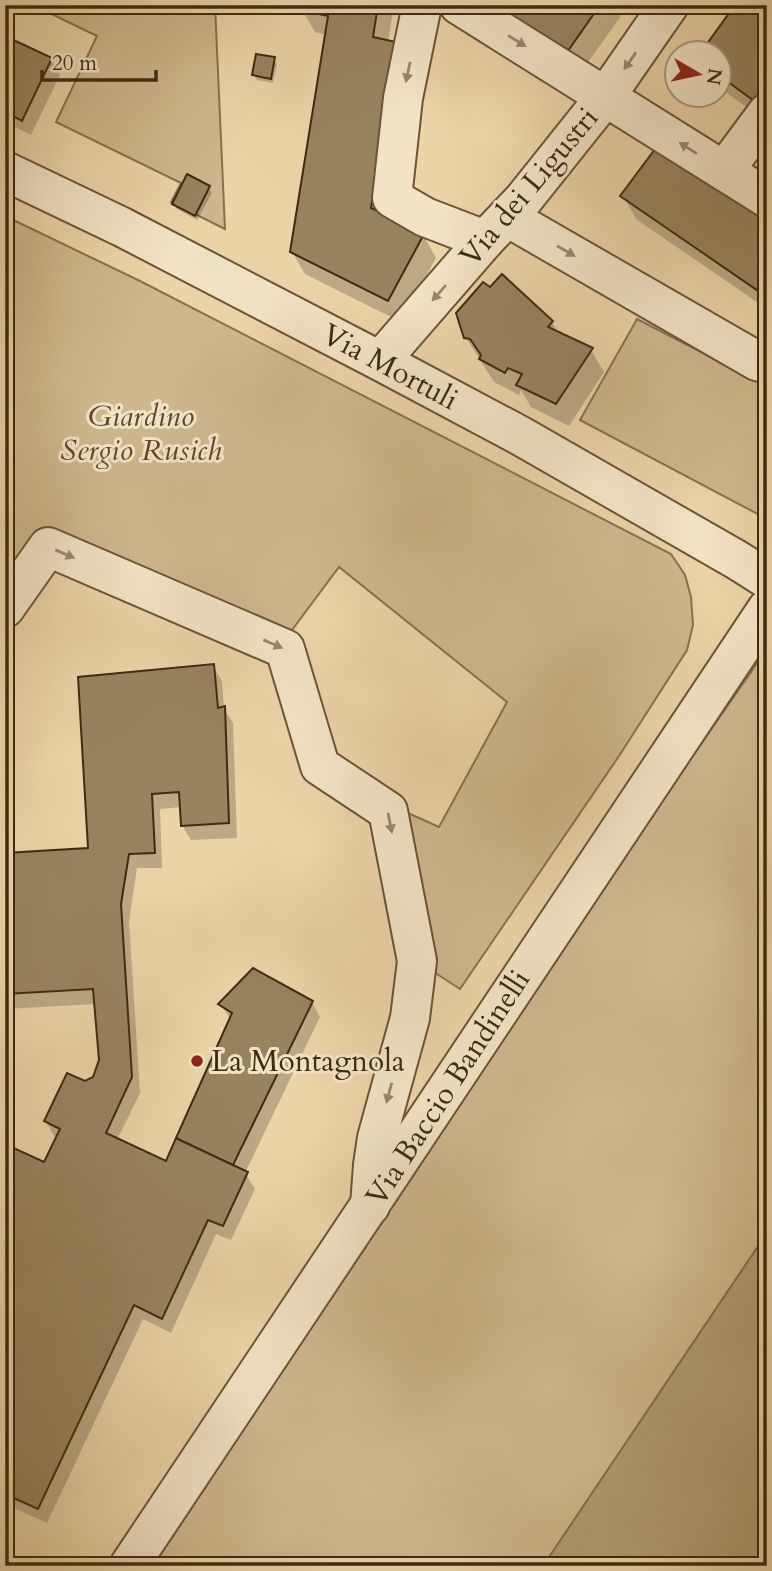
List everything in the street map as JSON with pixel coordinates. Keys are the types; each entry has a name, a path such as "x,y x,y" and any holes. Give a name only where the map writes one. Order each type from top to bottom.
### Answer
{"street":[{"path":"422,5 403,98 392,198 425,217 496,229 767,364"},
{"path":"459,5 767,198"},
{"name":"Via dei Ligustri","path":"380,361 523,200 606,96 669,5"},
{"path":"724,171 767,113"},
{"name":"Via Mortuli","path":"5,171 122,227 519,435 767,579"},
{"path":"5,608 48,547 285,649 320,766 388,811 417,961 410,1018 377,1138 370,1206"},
{"name":"Via Baccio Bandinelli","path":"128,1566 767,609"}],"green space":[{"path":"33,5 215,5 225,229 171,202 181,183 56,122 97,36"},
{"name":"Giardino Sergio Rusich","path":"5,216 140,281 671,554 685,575 691,597 693,625 687,650 619,756 460,989 417,961 388,804 439,827 507,702 339,567 289,634 48,543 5,606"},
{"path":"637,319 767,386 767,519 580,420"},
{"path":"767,649 767,1233 549,1566 151,1566 683,770"}],"shaded area":[{"path":"767,1233 767,1566 543,1566 746,1264"}],"building":[{"path":"301,5 378,5 373,37 396,42 371,208 424,234 388,301 290,252 328,16 300,10"},
{"path":"511,5 600,5 563,58 501,20"},
{"path":"735,5 767,5 767,89 757,103 734,86 734,38 711,38"},
{"path":"5,36 52,58 22,121 5,112"},
{"path":"256,54 275,57 271,79 252,75"},
{"path":"661,141 767,209 767,297 620,196"},
{"path":"187,174 210,186 195,216 172,204"},
{"path":"502,274 553,321 548,327 593,348 556,404 516,385 522,374 508,368 505,373 479,359 481,355 470,339 464,338 456,313 483,282 490,287"},
{"path":"214,664 218,708 225,706 229,823 181,826 179,792 152,794 155,853 129,854 121,904 132,1077 106,1133 166,1161 176,1138 248,1172 223,1226 208,1220 162,1319 134,1305 38,1509 5,1494 5,1144 44,1162 60,1129 44,1121 67,1073 85,1081 93,1077 99,1060 93,989 5,994 5,853 88,848 78,677"},
{"path":"253,968 313,1001 233,1165 176,1138 232,1013 218,1004"}],"place":[{"name":"La Montagnola","path":"197,1061"}]}
